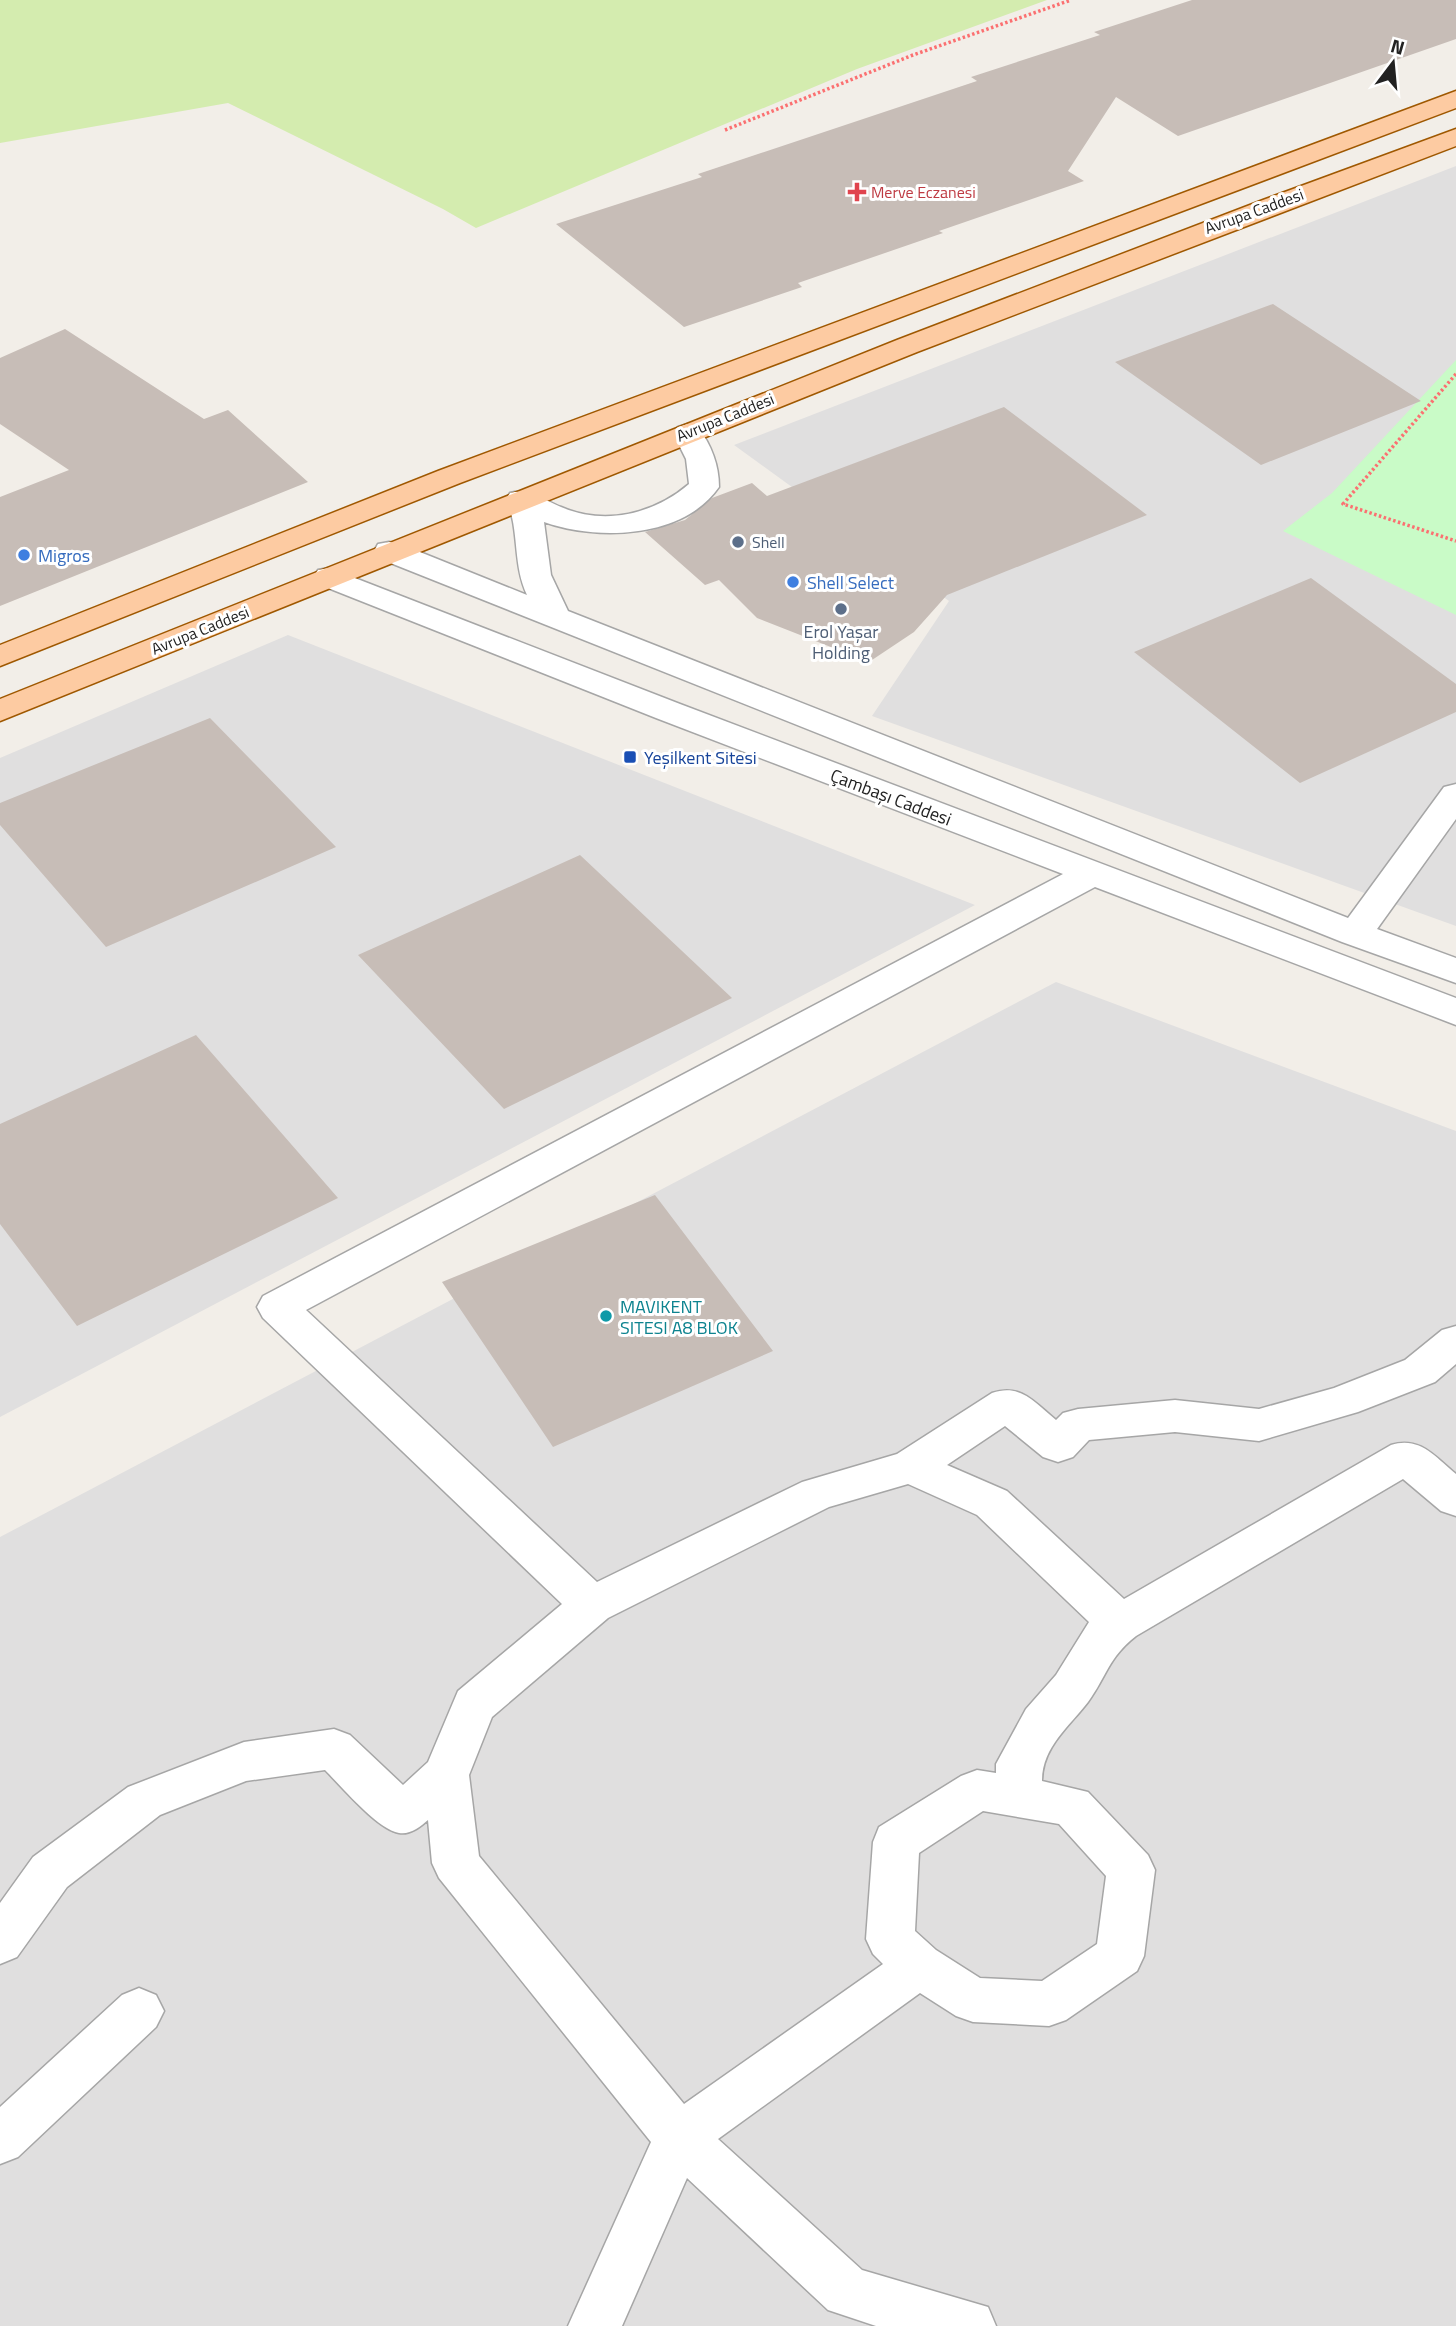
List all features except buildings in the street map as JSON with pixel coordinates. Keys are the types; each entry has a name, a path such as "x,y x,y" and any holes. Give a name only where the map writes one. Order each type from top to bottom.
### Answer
{"main road":[{"name":"Avrupa Caddesi","path":"0,656 306,532 1456,99"},
{"name":"Avrupa Caddesi","path":"0,711 821,377 1157,247 1456,137"},
{"path":"329,577 312,565 304,550 306,532 345,535 389,551"}],"street":[{"path":"521,499 567,520 624,525 645,522 692,499 704,487 705,468 688,433"},
{"path":"521,499 529,512 530,550 536,580 544,599 558,619"},
{"path":"389,551 1355,934 1456,971"},
{"name":"Çambaşı Caddesi","path":"329,577 1091,874 1456,1012"},
{"path":"1355,934 1456,795"},
{"path":"592,1605 277,1307 1091,874"},
{"path":"0,1942 50,1872 144,1801 244,1762 334,1749 402,1814 446,1775 474,1705 592,1605 817,1494 910,1467 1007,1404 1058,1445 1078,1425 1175,1416 1259,1425 1343,1401 1420,1371 1456,1341"},
{"path":"1019,1797 1019,1764 1042,1723 1072,1688 1102,1637 1121,1623 1406,1457 1456,1499"},
{"path":"910,1467 992,1503 1121,1623"},
{"path":"446,1775 456,1863 679,2137 847,2292 969,2326"},
{"path":"977,1790 1019,1797 1072,1806 1131,1870 1120,1956 1049,2004 973,2000 919,1966 890,1939 896,1842 977,1790"},
{"path":"595,2326 679,2137 919,1966"},
{"path":"0,2140 139,2011"}],"path":[{"path":"725,130 913,55 1071,0"},
{"path":"1456,374 1343,504 1456,541"}],"shaded area":[{"path":"1456,166 1456,926 872,716 949,601 734,445"},
{"path":"288,635 975,905 0,1417 0,758"},
{"path":"1056,982 1456,1131 1456,2326 0,2326 0,1537"}],"green space":[{"path":"0,0 1047,0 857,69 476,228 443,209 228,103 0,143"},
{"path":"1456,360 1456,615 1283,531 1332,493"}],"place":[{"name":"Merve Eczanesi","path":"857,192"},
{"name":"Shell","path":"738,542"},
{"name":"Migros","path":"24,555"},
{"name":"Shell Select","path":"793,582"},
{"name":"Erol Yaşar Holding","path":"841,609"},
{"name":"Yeşilkent Sitesi","path":"630,757"},
{"name":"MAVIKENT SITESI A8 BLOK","path":"606,1316"}]}
